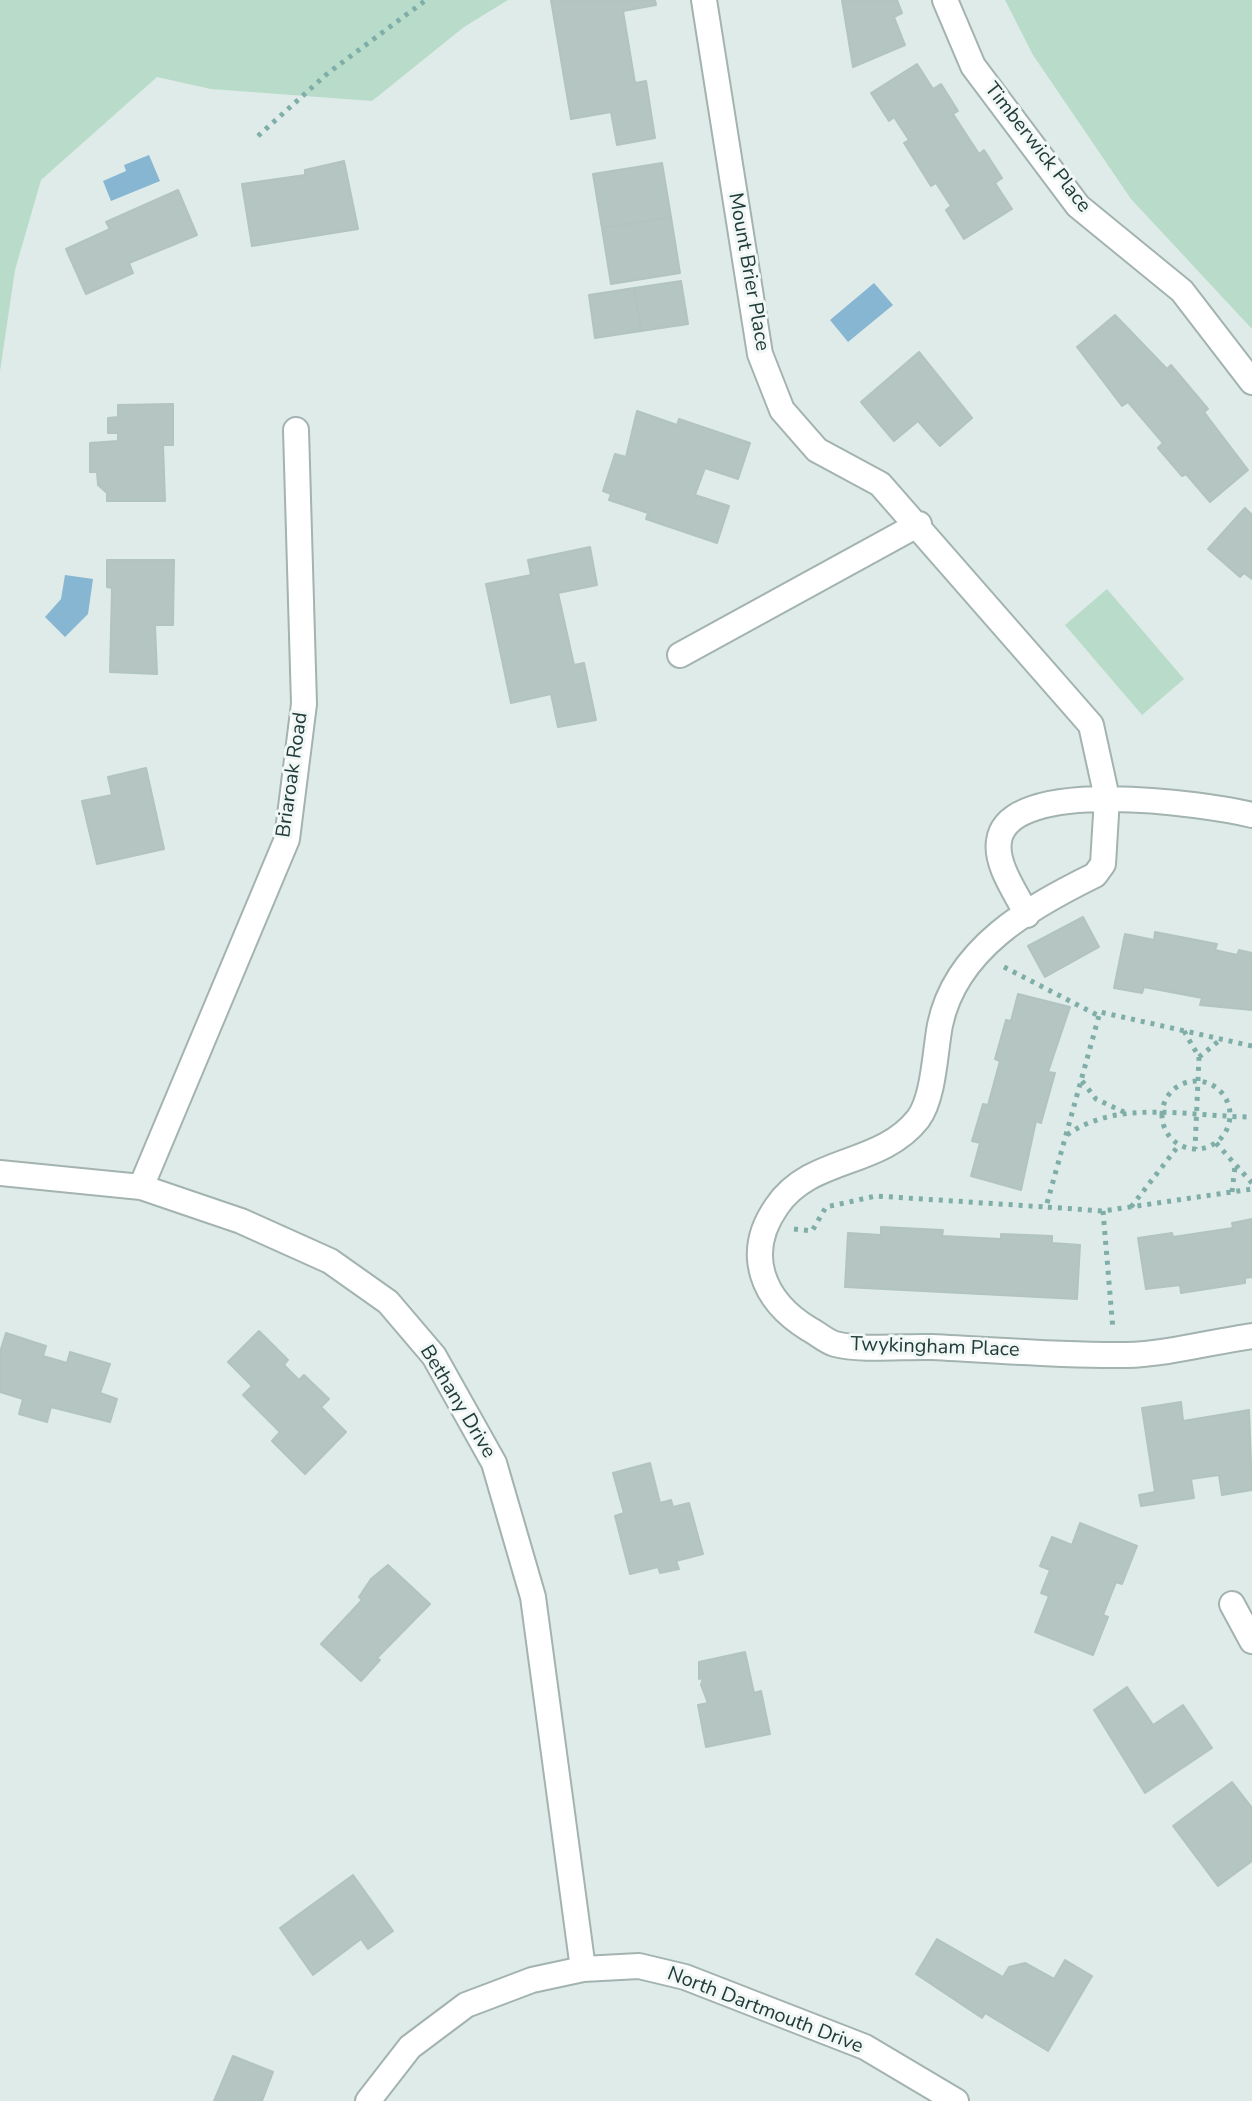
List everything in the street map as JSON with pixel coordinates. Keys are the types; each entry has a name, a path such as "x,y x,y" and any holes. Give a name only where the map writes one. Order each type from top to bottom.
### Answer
{"street":[{"name":"Mount Brier Place","path":"704,0 760,354 782,410 817,450 880,484 919,524 1091,725 1107,798"},
{"name":"Timberwick Place","path":"945,0 973,66 1078,206 1182,291 1252,382"},
{"name":"Briaroak Road","path":"141,1187 287,839 304,704 296,430"},
{"path":"680,655 919,524"},
{"path":"1027,915 1002,864 998,840 1008,822 1032,807 1107,798 1220,807 1252,815"},
{"name":"Twykingham Place","path":"1107,798 1103,864 1095,875 1027,915 976,952 957,978 941,1022 934,1071 919,1117 885,1149 836,1164 798,1183 776,1207 767,1227 760,1267 765,1287 776,1305 835,1344 1115,1354 1252,1336"},
{"name":"Bethany Drive","path":"0,1173 141,1187 241,1221 330,1261 388,1302 434,1356 494,1463 533,1597 583,1969"},
{"path":"1232,1604 1252,1641"},
{"name":"North Dartmouth Drive","path":"368,2101 410,2047 466,2005 532,1980 583,1969 639,1966 685,1977 865,2047 956,2101"}],"path":[{"path":"258,136 328,73 426,0"},
{"path":"976,952 1099,1016"},
{"path":"1046,1207 1100,1012 1252,1046"},
{"path":"1184,1031 1199,1057 1195,1149"},
{"path":"1199,1057 1220,1039"},
{"path":"1081,1080 1096,1099 1126,1112"},
{"path":"1199,1081 1221,1090 1227,1100 1230,1117 1226,1133 1216,1143 1195,1149 1179,1145 1168,1136 1161,1114 1169,1093 1178,1085 1199,1081"},
{"path":"1066,1136 1093,1120 1126,1112 1252,1117"},
{"path":"1216,1143 1252,1183"},
{"path":"1130,1207 1179,1145"},
{"path":"1232,1192 1235,1165"},
{"path":"767,1227 812,1231 826,1207 876,1196 1103,1211 1252,1189"},
{"path":"1103,1211 1115,1354"}],"green space":[{"path":"0,0 508,0 464,27 372,101 211,89 157,77 41,180 15,270 0,371"},
{"path":"1005,0 1252,0 1252,329 1131,199 1033,55"},
{"path":"1107,589 1184,679 1142,715 1065,625"}],"water":[{"path":"149,155 160,181 111,201 103,181 126,171 124,165"},
{"path":"874,283 893,305 848,342 830,320"},
{"path":"65,575 93,579 88,614 65,637 45,617 61,599"}],"building":[{"path":"551,0 655,0 656,5 623,11 635,83 646,81 655,138 617,145 611,112 571,119"},
{"path":"842,0 897,0 902,13 894,17 905,45 853,67"},
{"path":"917,64 933,89 941,84 958,111 953,114 979,154 984,150 1002,178 995,183 1012,209 964,239 946,210 951,206 936,183 931,186 904,143 909,140 894,117 889,121 871,93"},
{"path":"344,161 358,229 252,246 242,184 305,175 305,170"},
{"path":"662,163 671,217 602,228 593,174"},
{"path":"178,190 197,235 129,263 133,273 86,294 66,249 110,229 106,222"},
{"path":"671,217 680,273 611,284 602,228"},
{"path":"681,281 688,324 641,331 634,288"},
{"path":"634,288 641,331 595,338 589,295"},
{"path":"1115,315 1167,369 1171,365 1208,409 1204,412 1248,470 1210,502 1186,474 1182,476 1158,448 1163,443 1128,402 1122,406 1077,347"},
{"path":"919,352 972,418 940,446 918,421 894,441 861,402"},
{"path":"173,404 173,445 163,445 165,501 107,501 107,493 98,485 97,472 90,472 90,443 118,441 118,433 108,433 108,418 118,417 118,405"},
{"path":"637,411 677,425 679,419 750,443 738,479 705,468 695,495 729,506 717,543 646,519 648,513 609,500 611,494 603,491 615,454 626,457"},
{"path":"1245,508 1252,515 1252,579 1244,573 1240,577 1208,549"},
{"path":"590,547 597,585 558,593 574,665 584,663 596,720 558,727 551,694 511,703 486,584 531,575 528,560"},
{"path":"107,560 174,560 173,625 155,625 157,674 110,672 112,588 107,587"},
{"path":"146,768 164,849 97,864 82,801 112,795 108,777"},
{"path":"1083,917 1099,947 1045,977 1028,946"},
{"path":"1155,932 1217,944 1215,950 1237,955 1239,950 1252,953 1252,1010 1200,1005 1202,998 1144,987 1142,993 1114,988 1125,934 1154,940"},
{"path":"1018,994 1070,1007 1048,1072 1055,1073 1041,1123 1036,1121 1021,1190 971,1176 980,1143 972,1141 983,1104 988,1105 1000,1061 995,1059 1006,1020 1011,1021"},
{"path":"1252,1219 1252,1277 1245,1278 1245,1283 1181,1293 1180,1285 1146,1289 1138,1238 1172,1233 1173,1237 1233,1228 1232,1223"},
{"path":"881,1227 943,1230 942,1236 1001,1239 1001,1234 1052,1236 1052,1243 1080,1245 1077,1299 845,1287 848,1233 881,1235"},
{"path":"259,1331 288,1360 284,1365 299,1380 304,1375 329,1399 321,1407 346,1432 305,1474 272,1441 280,1432 243,1395 252,1386 228,1362"},
{"path":"6,1333 46,1346 43,1356 67,1363 70,1352 110,1364 100,1393 117,1399 110,1422 51,1407 47,1422 19,1414 23,1399 0,1392 0,1352"},
{"path":"1181,1402 1183,1421 1249,1410 1252,1490 1222,1495 1219,1475 1191,1479 1194,1498 1141,1506 1139,1495 1155,1492 1142,1408"},
{"path":"650,1463 660,1503 671,1500 673,1507 689,1503 703,1554 676,1561 679,1569 660,1573 658,1567 630,1574 615,1516 624,1513 613,1473"},
{"path":"1080,1523 1137,1546 1122,1584 1116,1582 1103,1615 1108,1617 1093,1655 1035,1632 1049,1596 1041,1593 1050,1570 1040,1566 1052,1537 1072,1545"},
{"path":"388,1565 430,1604 377,1658 380,1660 361,1681 321,1644 362,1600 359,1597 371,1579"},
{"path":"745,1652 754,1693 761,1691 770,1734 706,1747 698,1705 708,1703 701,1685 703,1678 699,1679 699,1662"},
{"path":"1127,1687 1153,1725 1183,1705 1212,1748 1145,1793 1094,1710"},
{"path":"1232,1782 1252,1808 1252,1861 1218,1886 1173,1826"},
{"path":"353,1875 393,1931 368,1949 361,1939 313,1975 280,1928"},
{"path":"937,1939 1003,1977 1009,1967 1025,1963 1054,1979 1065,1960 1092,1976 1048,2051 985,2013 982,2018 916,1974"},
{"path":"233,2056 273,2072 262,2101 214,2101"}]}
